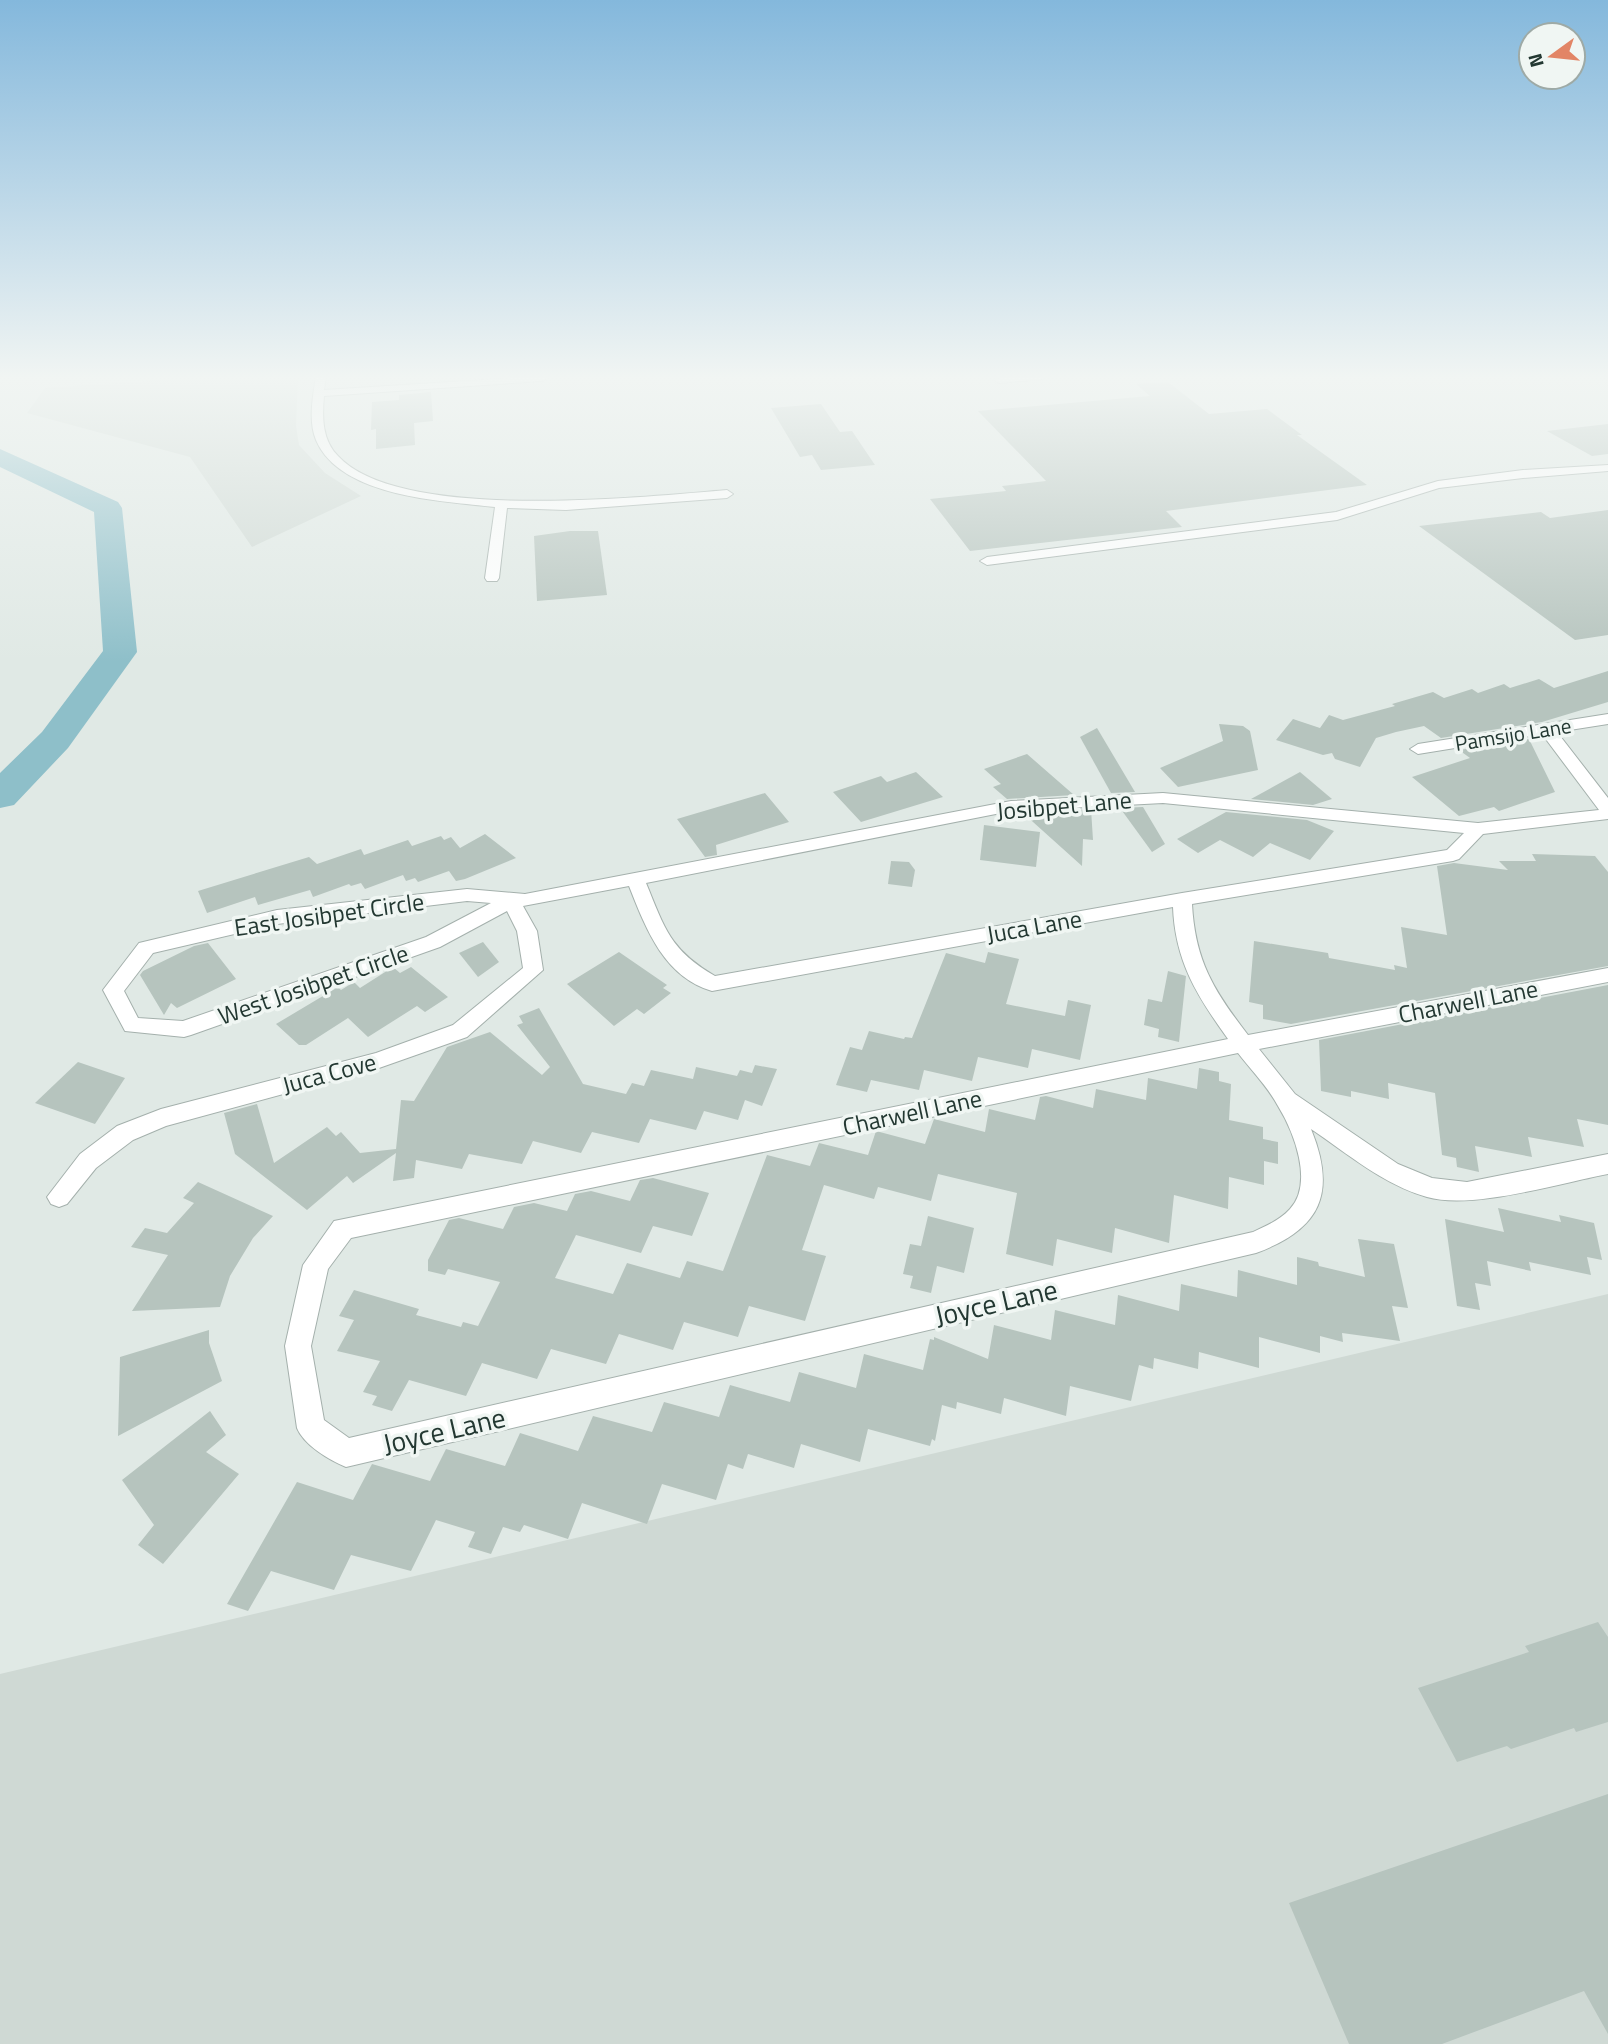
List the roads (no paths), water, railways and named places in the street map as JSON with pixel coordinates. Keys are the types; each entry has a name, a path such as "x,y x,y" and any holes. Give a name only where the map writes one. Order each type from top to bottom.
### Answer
{"street":[{"path":"353,471 386,485 422,494 501,504 566,506 727,494"},
{"path":"987,561 1337,516 1438,485 1560,471"},
{"path":"492,578 501,504"},
{"name":"Pamsijo Lane","path":"1418,749 1608,719"},
{"path":"1546,729 1608,812"},
{"name":"Josibpet Lane","path":"518,900 636,880 1011,806 1163,798 1478,830 1608,812"},
{"name":"Juca Lane","path":"636,880 657,933 682,966 712,984 1182,899 1453,855 1478,830"},
{"name":"East Josibpet Circle","path":"113,990 146,948 278,917 467,895 518,900"},
{"path":"1182,899 1183,926 1190,956 1211,996 1244,1044 1287,1100 1390,1171 1407,1180 1450,1192 1482,1190 1608,1164"},
{"name":"West Josibpet Circle","path":"113,990 132,1025 184,1029 433,942 518,900"},
{"name":"Juca Cove","path":"58,1197 88,1161 106,1145 143,1125 379,1059 460,1031 533,971 527,931 518,900"},
{"name":"Charwell Lane","path":"298,1346 316,1265 343,1228 1244,1044 1608,975"},
{"name":"Joyce Lane","path":"298,1346 312,1428 346,1453 1256,1242 1284,1231 1297,1222 1310,1200 1310,1157 1301,1129 1287,1100"}],"waterway":[{"path":"0,796 55,740 120,652 108,508 30,471"}]}
